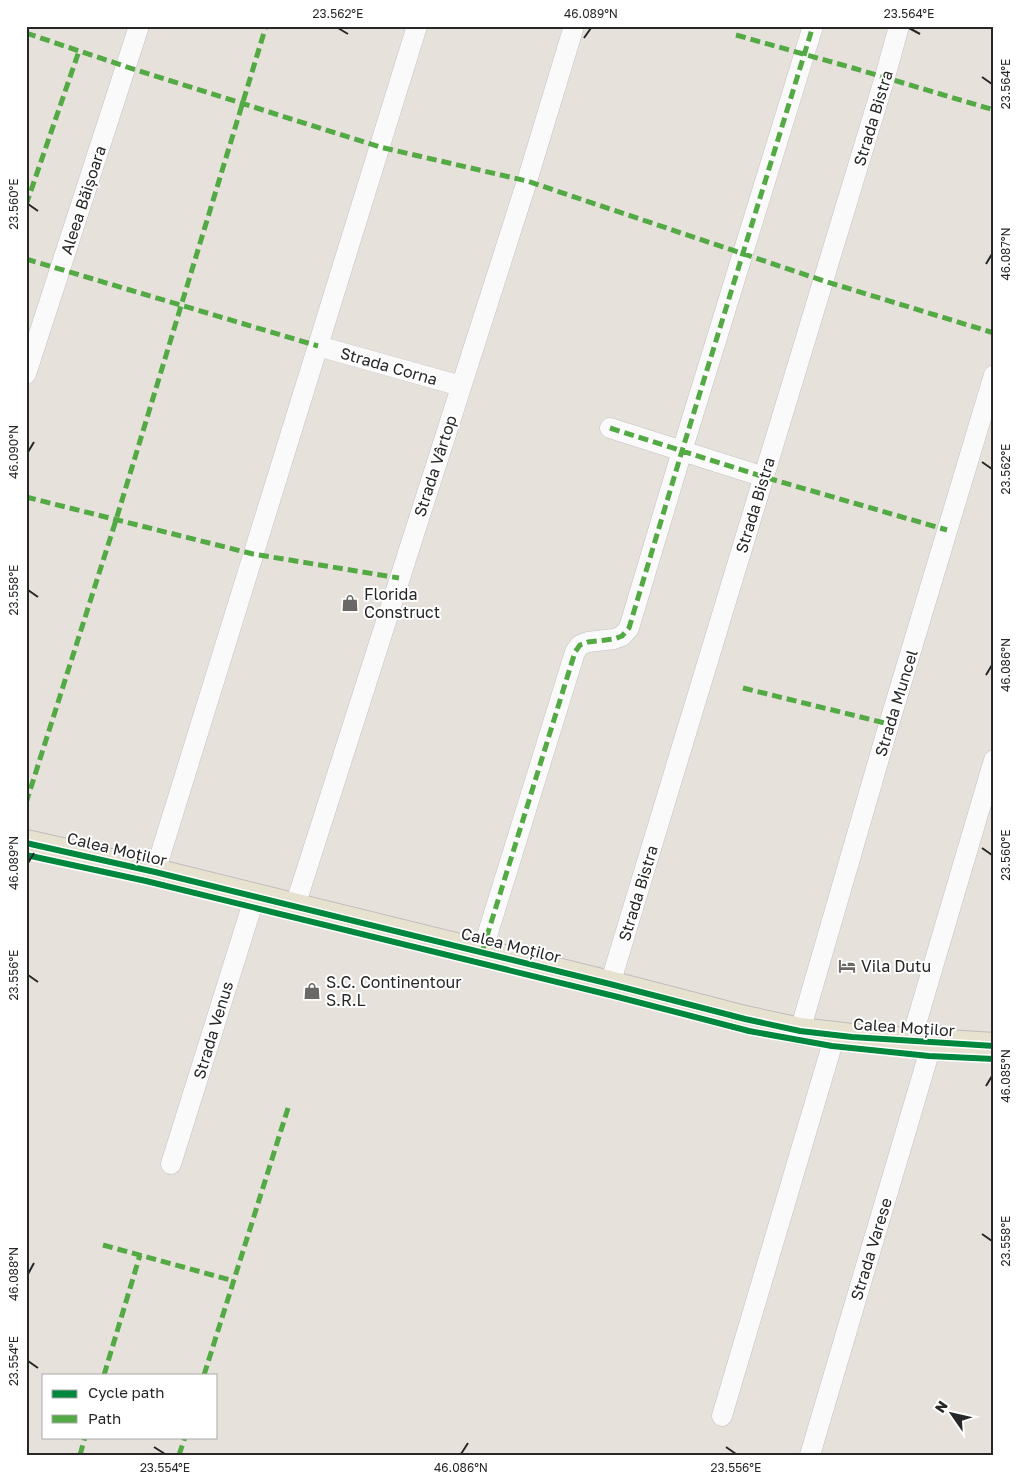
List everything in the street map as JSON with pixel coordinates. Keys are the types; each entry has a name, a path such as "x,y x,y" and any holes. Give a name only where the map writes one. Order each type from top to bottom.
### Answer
{"main road":[{"name":"Calea Moților","path":"26,843 255,896 745,1019 800,1031 922,1042 994,1046"}],"street":[{"name":"Aleea Băișoara","path":"26,374 139,26"},
{"path":"155,872 417,26"},
{"name":"Strada Vârtop","path":"296,906 527,181 574,26"},
{"path":"482,952 575,652 580,645 622,636 630,628 682,451 813,26"},
{"name":"Strada Bistra","path":"610,984 899,26"},
{"name":"Strada Corna","path":"318,346 461,386"},
{"name":"Strada Muncel","path":"800,1031 889,724 994,375"},
{"path":"610,428 764,477"},
{"name":"Strada Varese","path":"810,1455 922,1042 994,760"},
{"name":"Strada Venus","path":"172,1164 255,896"},
{"path":"722,1416 835,1035"}],"marked path":[{"path":"26,803 116,520 266,26"},
{"path":"482,952 575,652 580,645 588,642 614,639 622,636 629,628 813,26"},
{"path":"26,33 380,147 527,181 824,281 994,333"},
{"path":"736,35 994,110"},
{"path":"26,205 79,51"},
{"path":"26,259 318,346"},
{"path":"610,428 764,477 947,530"},
{"path":"26,497 253,554 399,578"},
{"path":"743,688 889,724"},
{"path":"204,1374 289,1105"},
{"path":"103,1245 234,1281"},
{"path":"104,1374 140,1255"},
{"path":"80,1455 85,1438"},
{"path":"179,1455 185,1438"}],"cycle path":[{"path":"26,843 155,872 745,1019 800,1031 852,1037 994,1046"},
{"path":"26,855 146,881 749,1031 832,1046 929,1056 994,1059"}],"place":[{"name":"Florida Construct","path":"350,603"},
{"name":"Vila Dutu","path":"847,966"},
{"name":"S.C. Continentour S.R.L","path":"312,991"}]}
